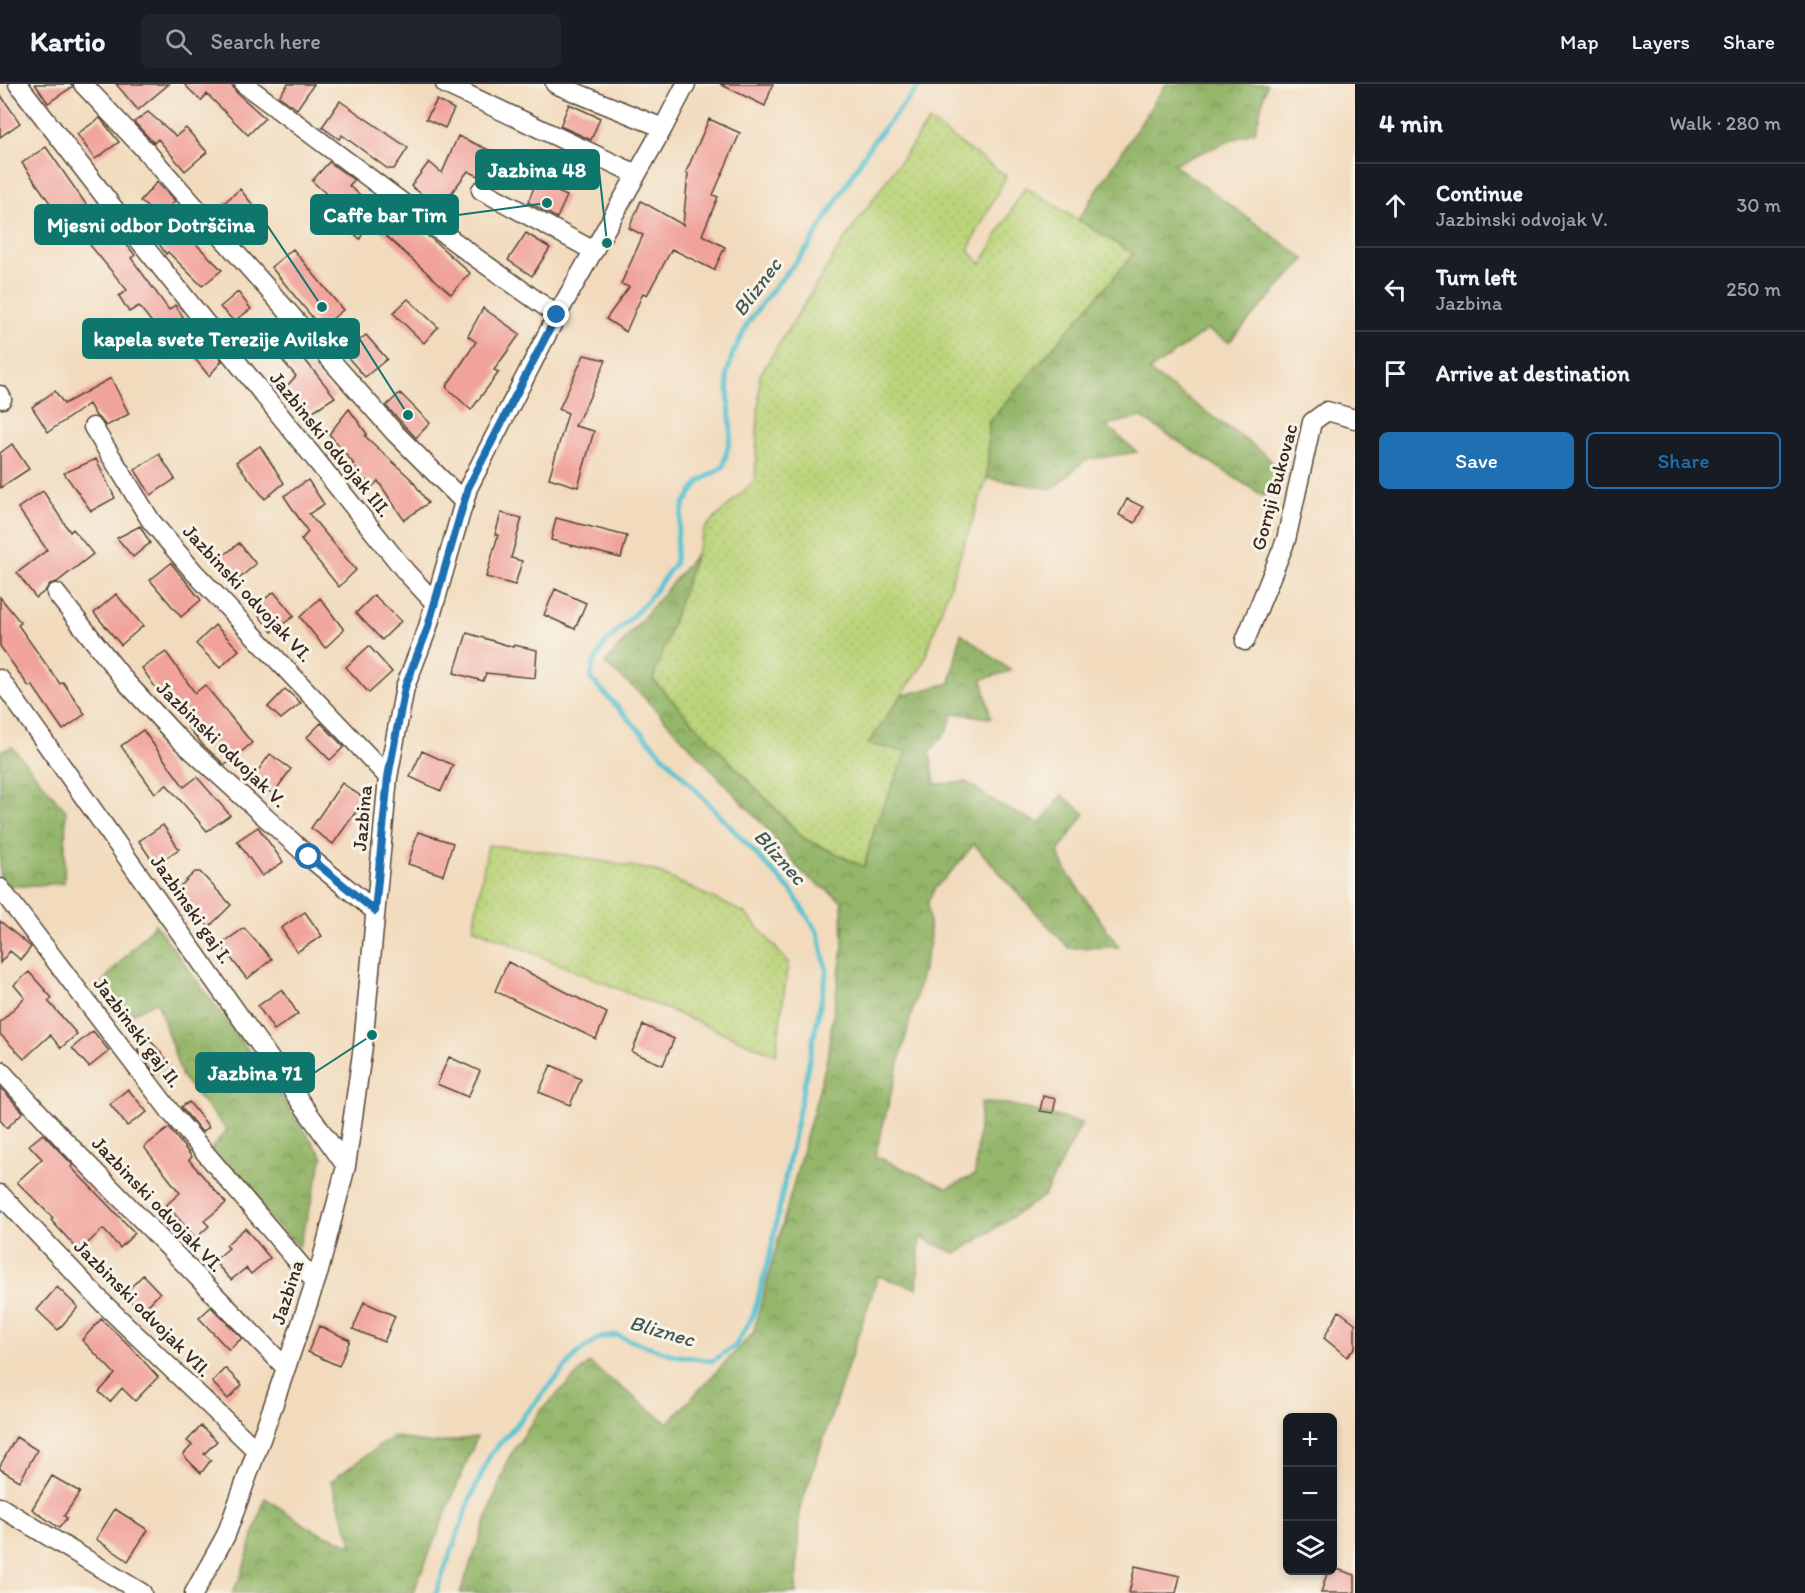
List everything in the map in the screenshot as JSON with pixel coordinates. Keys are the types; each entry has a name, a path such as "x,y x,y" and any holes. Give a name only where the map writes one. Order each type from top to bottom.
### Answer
{"street":[{"name":"Jazbinski odvojak III.","path":"18,84 122,219 406,572 435,603"},
{"path":"83,84 168,176 395,434 465,503"},
{"path":"244,84 475,257 557,315"},
{"path":"445,84 636,174"},
{"path":"555,84 663,128"},
{"name":"Jazbina","path":"194,1593 226,1535 256,1451 315,1282 346,1166 363,1046 388,777 405,687 427,630 468,488 557,315 663,128 680,86"},
{"path":"481,190 594,251"},
{"name":"Gornji Bukovac","path":"1245,641 1286,540 1312,422 1327,411 1355,419"},
{"name":"Jazbinski odvojak VI.","path":"93,427 151,521 194,572 388,777"},
{"name":"Jazbinski odvojak V.","path":"56,593 126,682 177,737 309,857 375,911"},
{"name":"Jazbinski gaj I.","path":"0,679 346,1166"},
{"name":"Jazbinski gaj II.","path":"0,888 173,1115 315,1282"},
{"name":"Jazbinski odvojak VI.","path":"0,1070 65,1141 285,1368"},
{"name":"Jazbinski odvojak VII.","path":"0,1194 105,1305 256,1451"},
{"path":"0,1507 142,1593"}],"green space":[{"path":"1166,84 1267,84 1255,131 1173,164 1305,259 1229,342 1207,330 1149,371 1261,451 1285,475 1263,496 1141,417 1106,425 1137,452 1085,460 1052,489 987,478 989,422 1134,254 1078,220"},
{"path":"929,121 1006,176 968,250 981,264 1025,187 1134,254 989,422 987,478 922,666 869,743 907,752 876,823 864,867 804,838 652,680 705,528 755,480 760,375 842,243"},
{"path":"696,554 653,680 803,838 864,867 876,823 907,752 868,744 901,696 950,683 961,633 1011,671 982,679 991,718 953,713 947,730 930,752 935,784 966,782 1005,808 1040,824 1062,795 1085,814 1058,852 1068,874 1119,947 1069,948 974,844 935,888 928,902 930,942 875,1156 947,1188 975,1175 981,1103 1008,1104 1082,1123 1044,1196 956,1254 920,1237 917,1288 878,1276 799,1512 796,1593 460,1593 509,1457 541,1410 589,1363 668,1423 753,1333 826,1064 843,947 842,901 802,873 768,830 640,693 605,664"},
{"path":"12,747 66,811 64,883 7,887 0,877 0,751"},
{"path":"488,845 536,850 653,870 745,913 788,962 776,1055 473,928"},
{"path":"155,924 323,1157 299,1247 207,1154 227,1130 182,1077 157,1001 130,1015 97,988"},
{"path":"393,1436 431,1444 477,1437 413,1593 232,1593 241,1576 265,1498 313,1530 353,1546 331,1481"}],"building":[{"path":"35,84 72,84 72,87 48,103"},
{"path":"116,84 169,84 138,110"},
{"path":"184,84 231,84 237,93 265,118 248,135 207,94 201,101"},
{"path":"288,84 314,84 297,109 279,96"},
{"path":"720,84 773,84 765,106"},
{"path":"0,94 20,123 0,137"},
{"path":"437,100 454,109 445,128 426,119"},
{"path":"340,101 408,148 394,169 388,169 342,135 339,139 322,127"},
{"path":"569,104 600,118 591,140 560,126"},
{"path":"148,112 176,136 186,128 207,152 185,171 158,139 154,143 134,122"},
{"path":"100,118 119,142 95,159 77,134"},
{"path":"709,119 740,133 713,195 718,197 702,235 725,247 714,270 672,249 647,295 643,293 626,332 606,319 629,287 621,284 643,235 629,228 641,201 683,225 688,174 686,172"},
{"path":"458,136 489,150 478,176 468,171 440,208 411,186 429,162 442,173"},
{"path":"46,147 88,207 64,223 22,163"},
{"path":"329,162 354,180 349,186 370,203 364,213 370,217 360,239 336,216 342,208 312,181"},
{"path":"157,182 175,201 169,207 193,241 222,270 202,286 168,252 166,254 149,229 163,220 140,201"},
{"path":"536,183 567,196 557,218 528,202"},
{"path":"240,189 260,214 238,232 218,208"},
{"path":"395,211 433,240 470,273 451,294 379,230"},
{"path":"114,229 135,255 131,258 169,310 175,305 202,345 206,341 222,361 209,376 180,340 172,348 139,306 129,312 119,296 127,290 90,245"},
{"path":"526,233 550,248 532,276 508,260"},
{"path":"293,249 343,310 321,328 271,267"},
{"path":"238,292 251,309 234,321 220,307"},
{"path":"408,299 438,327 424,343 393,313"},
{"path":"483,308 520,334 494,370 499,372 471,410 446,387 476,342 468,336"},
{"path":"281,324 302,346 297,350 335,397 310,413 285,388 296,376 264,339"},
{"path":"366,335 387,359 365,377 344,353"},
{"path":"584,355 606,360 575,426 594,431 578,487 549,478 568,413 559,409"},
{"path":"111,378 129,414 106,426 89,404 48,432 32,407 55,391 64,404"},
{"path":"400,393 430,423 416,438 386,406"},
{"path":"349,409 367,434 365,436 412,480 428,503 404,520 378,481 372,487 329,434"},
{"path":"12,444 29,469 0,488 0,453"},
{"path":"260,446 284,483 265,499 236,462"},
{"path":"159,454 175,479 151,495 135,470"},
{"path":"96,459 115,498 91,511 64,473"},
{"path":"308,480 324,504 309,514 356,570 339,587 301,540 308,532 284,496"},
{"path":"43,491 70,532 73,529 93,554 57,582 50,584 36,598 17,573 47,550 18,508"},
{"path":"1127,499 1143,507 1135,523 1119,515"},
{"path":"501,513 522,518 511,558 522,561 515,585 486,577 498,535 495,535"},
{"path":"556,518 627,536 621,558 551,540"},
{"path":"140,526 150,543 133,557 117,538"},
{"path":"239,543 256,564 235,582 217,561"},
{"path":"171,563 201,600 181,617 150,580"},
{"path":"555,589 586,603 575,629 544,615"},
{"path":"274,592 294,616 272,632 253,608"},
{"path":"116,594 143,626 121,645 94,613"},
{"path":"374,595 401,621 382,640 356,613"},
{"path":"0,597 21,623 18,625 60,684 63,682 85,714 63,730 32,685 29,687 0,646"},
{"path":"320,598 344,630 325,648 300,617"},
{"path":"215,625 239,650 220,668 196,644"},
{"path":"467,633 513,647 514,645 537,650 535,678 486,673 483,681 454,673"},
{"path":"369,646 392,672 369,693 346,667"},
{"path":"166,652 195,693 205,685 252,743 225,765 203,745 142,668"},
{"path":"285,689 301,703 281,719 268,707"},
{"path":"321,723 344,747 330,760 307,737"},
{"path":"143,730 184,787 197,777 230,815 207,831 167,785 155,793 121,746"},
{"path":"422,751 453,765 441,791 410,777"},
{"path":"270,754 291,769 273,794 252,779"},
{"path":"342,783 365,799 333,844 311,828"},
{"path":"163,825 179,849 155,865 139,841"},
{"path":"258,827 283,862 262,876 237,841"},
{"path":"418,832 453,843 443,875 408,864"},
{"path":"195,872 200,872 231,905 209,927 175,891"},
{"path":"305,912 322,936 297,952 281,928"},
{"path":"0,921 31,947 21,960 10,951 0,963"},
{"path":"244,928 272,959 247,979 223,948 223,943"},
{"path":"508,962 607,1013 596,1039 495,991"},
{"path":"29,972 52,998 48,1001 77,1034 61,1048 50,1035 24,1059 0,1034 0,1022 25,998 14,985"},
{"path":"282,989 298,1014 274,1030 258,1006"},
{"path":"643,1025 674,1039 663,1065 632,1052"},
{"path":"93,1031 109,1051 89,1067 72,1048"},
{"path":"150,1040 170,1064 156,1075 137,1050"},
{"path":"449,1057 480,1071 468,1097 437,1084"},
{"path":"551,1065 581,1079 570,1105 539,1092"},
{"path":"0,1087 23,1112 7,1128 0,1120"},
{"path":"128,1089 147,1112 127,1126 110,1104"},
{"path":"1043,1096 1056,1099 1053,1113 1040,1111"},
{"path":"189,1102 209,1127 202,1132 181,1107"},
{"path":"169,1128 192,1157 189,1160 226,1203 204,1221 209,1226 196,1238 166,1205 180,1193 144,1147"},
{"path":"43,1134 73,1165 71,1167 135,1233 120,1248 103,1229 79,1251 51,1220 53,1218 17,1182 42,1159 29,1145"},
{"path":"245,1228 270,1258 251,1274 246,1268 231,1280 214,1261 229,1248 226,1245"},
{"path":"143,1275 160,1293 141,1312 124,1294"},
{"path":"57,1287 78,1307 58,1330 37,1310"},
{"path":"364,1302 395,1316 384,1342 353,1329"},
{"path":"211,1307 242,1338 229,1350 199,1318"},
{"path":"1339,1311 1355,1323 1355,1347 1347,1357 1324,1338"},
{"path":"101,1319 158,1377 135,1401 122,1388 110,1402 99,1392 115,1374 82,1340"},
{"path":"319,1326 350,1340 339,1366 308,1352"},
{"path":"225,1368 242,1385 228,1399 212,1382"},
{"path":"201,1426 217,1441 204,1454 211,1460 201,1473 183,1455 192,1445 187,1441"},
{"path":"16,1437 37,1450 20,1481 0,1469"},
{"path":"52,1476 80,1492 64,1516 67,1518 59,1528 32,1509"},
{"path":"115,1509 148,1530 128,1561 96,1539"},
{"path":"1135,1566 1180,1576 1176,1593 1129,1593"},
{"path":"1337,1570 1340,1570 1355,1575 1355,1593 1321,1593 1326,1575 1337,1575"}],"waterway":[{"name":"Bliznec","path":"436,1593 470,1500 490,1455 577,1354 599,1338 615,1335 673,1355 712,1361 735,1346 753,1316 769,1259 827,971 818,933 792,892 591,679 593,664 604,645 648,600 675,563 678,531 684,504 700,481 723,467 731,434 727,374 733,353 749,321 809,246 871,144 921,84"}],"place":[{"name":"Caffe bar Tim","path":"547,203"},
{"name":"Jazbina 48","path":"607,243"},
{"name":"Mjesni odbor Dotrščina","path":"322,307"},
{"name":"kapela svete Terezije Avilske","path":"408,415"},
{"name":"Jazbina 71","path":"372,1035"}],"route":[{"path":"309,857 375,911 388,777 405,687 427,630 468,488 557,315"}]}
